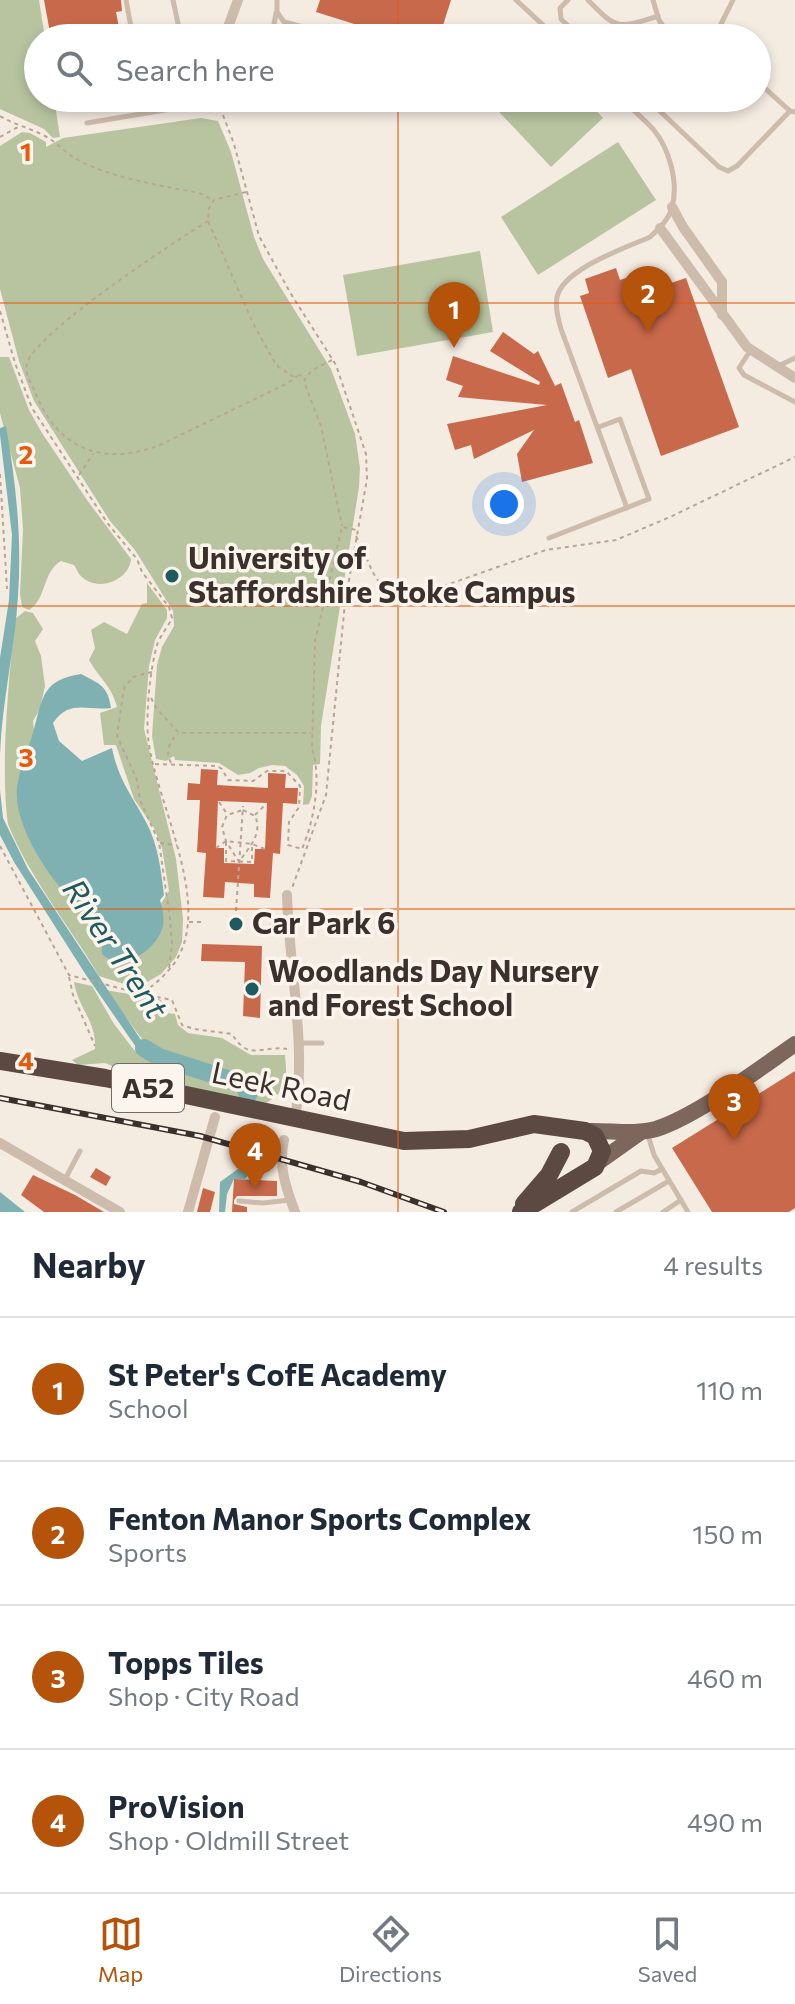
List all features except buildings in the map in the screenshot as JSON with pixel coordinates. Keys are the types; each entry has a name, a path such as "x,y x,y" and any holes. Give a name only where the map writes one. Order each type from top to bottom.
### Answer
{"highway":[{"name":"Leek Road","path":"0,1061 105,1078 404,1141 469,1139 534,1124 584,1131"},
{"path":"584,1131 600,1142 602,1151 596,1165 518,1212 537,1191 568,1135 584,1131"},
{"name":"Leek Road","path":"505,1132 545,1135 561,1150"},
{"path":"561,1150 564,1162 572,1169 580,1172 596,1165"}],"main road":[{"path":"596,1165 644,1131 687,1115 795,1044"},
{"path":"584,1131 644,1131"}],"street":[{"path":"229,24 238,0"},
{"path":"672,207 722,282 722,315"},
{"path":"660,228 751,351 795,378"},
{"path":"287,895 299,1094 295,1119"},
{"path":"188,1212 215,1117"},
{"path":"284,1140 281,1153 284,1182 295,1212"},
{"path":"0,1143 120,1212"}],"lane":[{"path":"126,0 130,24"},
{"path":"173,0 178,24"},
{"path":"274,24 277,0"},
{"path":"516,0 542,24"},
{"path":"566,24 561,19 560,8 568,0"},
{"path":"588,0 607,20 617,24"},
{"path":"653,0 663,24"},
{"path":"721,24 733,0"},
{"path":"277,12 284,22 292,24"},
{"path":"627,24 658,16"},
{"path":"663,112 719,167 728,171 737,166 792,111 771,93"},
{"path":"87,123 143,112"},
{"path":"627,508 561,329 556,307 557,296 569,277 650,237 660,228 672,207 673,180 668,152 653,129 635,112"},
{"path":"751,351 739,368 744,375 795,402"},
{"path":"775,367 795,358"},
{"path":"549,538 649,499 620,419 599,427"},
{"path":"271,926 288,927"},
{"path":"297,1046 322,1043"},
{"path":"644,1131 654,1155 688,1212"},
{"path":"64,1181 80,1151"},
{"path":"572,1212 641,1171 654,1173 662,1169"},
{"path":"616,1212 669,1181"},
{"path":"239,1201 263,1203 290,1200"},
{"path":"663,1212 681,1200"}],"path":[{"path":"223,112 259,236 333,360 366,454 367,479 345,603 326,795 299,874 287,895"},
{"path":"0,116 41,133 66,153 104,171 199,193 214,200"},
{"path":"0,137 19,126"},
{"path":"247,191 214,200 209,208 208,221 253,323 276,365 292,376 306,375 333,360"},
{"path":"208,221 167,246 59,328 27,362 26,371 38,400 56,429 72,443 93,453 121,456 145,451 297,376"},
{"path":"0,311 32,408 108,524 137,559 142,572 169,607 172,618 158,642 149,695 148,736 177,845 188,922 184,947 169,970 143,992 137,993"},
{"path":"154,764 217,766 228,780 244,781 253,781 267,771 286,771 300,786 299,807 289,822 288,845 302,849 308,836 316,784 317,764 312,749 315,641 342,527 321,426 304,382 306,375"},
{"path":"77,476 93,453"},
{"path":"0,474 7,589"},
{"path":"342,527 357,530"},
{"path":"153,671 133,677 124,688 117,736 159,842 172,944 169,970"},
{"path":"149,695 179,733"},
{"path":"172,764 167,756 168,749 171,740 179,733 312,733"},
{"path":"219,802 227,815"},
{"path":"255,816 265,805"},
{"path":"239,862 226,841 222,827 227,815 243,808"},
{"path":"239,862 259,828 255,816 243,808"},
{"path":"236,911 243,808"},
{"path":"226,841 226,861 252,862 252,844"},
{"path":"216,848 226,841 265,849"},
{"path":"159,842 177,845"},
{"path":"0,846 69,975 73,995 95,1046"},
{"path":"188,922 201,922"},
{"path":"69,975 172,1000 182,1025 232,1034 240,1048 247,1051 297,1046"}],"green space":[{"path":"0,0 39,0 43,24 24,24 24,112 56,112 60,137 53,138 44,129 0,109"},
{"path":"499,112 598,112 603,118 551,167"},
{"path":"201,118 218,121 231,152 263,259 331,369 355,434 360,468 359,487 321,726 320,764 313,765 312,796 309,804 303,805 304,786 297,775 285,766 272,765 238,775 219,763 175,760 174,756 166,761 156,759 152,736 157,665 162,647 174,626 173,611 135,550 110,521 34,401 19,361 0,289 0,146 22,132 46,142 46,147 63,138"},
{"path":"618,142 656,200 538,275 501,217"},
{"path":"480,251 493,332 357,356 343,275"},
{"path":"0,357 9,357 29,410 42,433 131,559 125,573 104,584 89,581 81,576 74,565 61,561 29,610 22,607 20,594 23,529 20,488 0,413"},
{"path":"147,583 167,610 167,618 155,640 149,666 144,729 176,859 183,919 182,942 176,957 161,974 137,988 99,976 27,864 8,824 5,750 15,619 25,611 33,613 43,629 35,641 41,656 45,686 40,709 33,721 38,765 147,926 169,891 162,848 154,828 134,799 116,745 104,745 100,713 117,707 109,688 89,660 95,648 91,630 104,622 127,634 142,604 147,603"},
{"path":"74,982 92,986 114,1024 134,1050 220,1078 241,1089 243,1094 248,1095 251,1091 249,1083 242,1079 179,1059 145,1043 105,990 159,999 165,1003 167,1013 175,1014 178,1025 188,1033 222,1038 251,1055 285,1055 285,1084 279,1094 265,1104 181,1087 131,1074 105,1063 78,1065 72,1060 95,1049 95,1039"}],"water":[{"path":"6,426 17,511 19,575 0,754 0,658 9,600 12,535 0,435 0,428"},
{"path":"81,674 102,686 111,708 72,708 66,711 53,723 59,741 82,761 112,748 122,778 150,830 160,867 164,895 160,900 163,926 160,935 147,950 129,960 110,959 102,954 104,931 101,920 74,902 54,880 27,834 17,802 20,773 47,691 59,680"},
{"path":"0,790 3,818 28,869 141,1040 162,1053 163,1065 149,1059 136,1047 14,862 0,835"},
{"path":"257,1131 262,1132 263,1137 254,1168 245,1179 234,1179 227,1194 225,1212 219,1212 220,1182 242,1166"},
{"path":"0,1192 25,1212 0,1212"}],"pier":[{"path":"251,1134 267,1138 257,1169 238,1164"}],"waterway":[{"name":"River Trent","path":"144,1048 159,1057 240,1083 248,1095"}],"railway":[{"path":"0,1098 200,1136 361,1182 444,1212"}],"place":[{"name":"Fenton Manor Sports Complex","path":"648,332"},
{"name":"St Peter's CofE Academy","path":"454,348"},
{"name":"University of Staffordshire Stoke Campus","path":"172,576"},
{"name":"Car Park 6","path":"236,924"},
{"name":"Woodlands Day Nursery and Forest School","path":"252,989"},
{"name":"Topps Tiles","path":"734,1140"},
{"name":"ProVision","path":"255,1189"}]}
